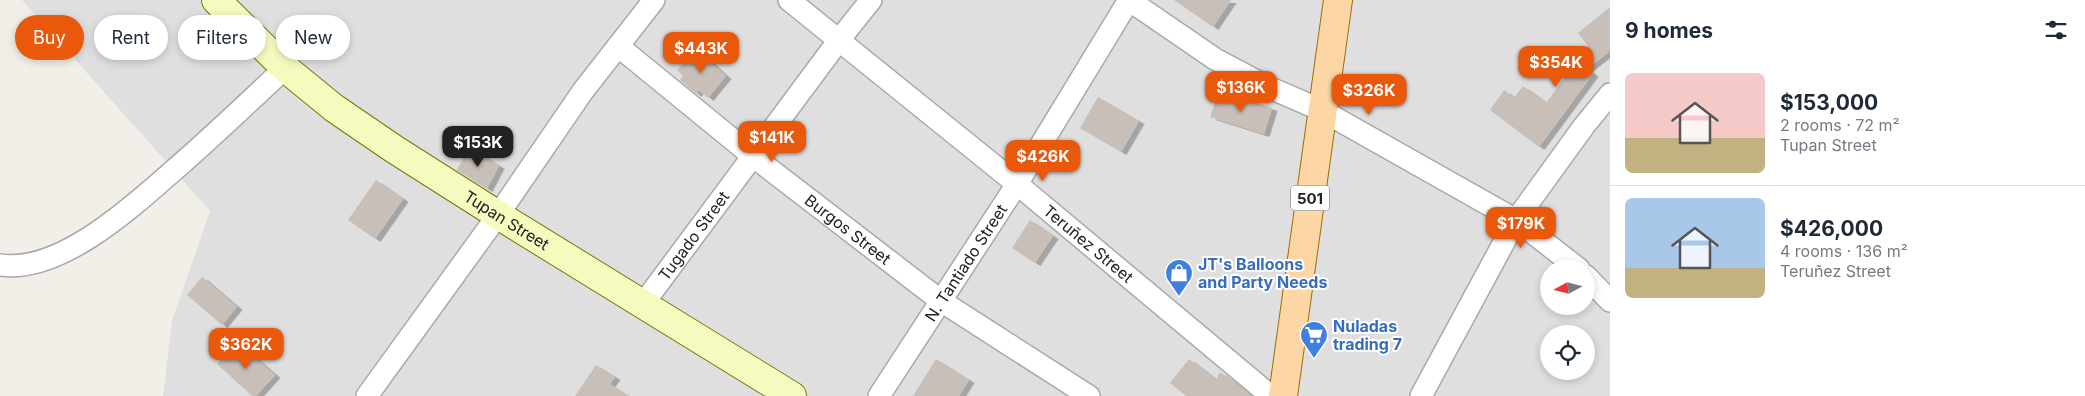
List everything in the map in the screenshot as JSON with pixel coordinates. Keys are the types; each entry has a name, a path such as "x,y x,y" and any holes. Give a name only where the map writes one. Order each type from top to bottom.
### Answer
{"main road":[{"name":"Tupan Street","path":"216,0 285,68 334,108 394,149 498,215 792,396"},
{"name":"501","path":"1283,396 1321,110 1338,0"}],"street":[{"path":"367,396 498,215 583,91 654,0"},
{"name":"Teruñez Street","path":"789,0 1017,184 1270,396"},
{"name":"Tugado Street","path":"643,304 839,40 871,0"},
{"path":"1129,0 1215,59 1268,87 1321,110 1516,220 1567,260"},
{"name":"N. Tantiado Street","path":"879,396 1017,184 1129,0"},
{"name":"Burgos Street","path":"618,46 754,157 941,302 1089,396"},
{"path":"0,266 29,265 74,247 122,215 196,152 285,68"},
{"path":"1421,396 1516,220 1584,126 1610,94"},
{"path":"1595,285 1610,301"}],"shaded area":[{"path":"22,0 1610,0 1610,396 163,396 172,321 210,211 75,60 84,60 84,15 35,15"}],"building":[{"path":"1174,0 1231,0 1213,27"},
{"path":"1610,7 1610,51 1587,69 1593,74 1539,147 1490,110 1504,90 1514,98 1523,86 1546,103 1588,46 1578,33"},
{"path":"696,49 726,76 708,98 699,90 696,94 680,80 683,76 677,70"},
{"path":"1219,91 1272,108 1264,134 1210,117"},
{"path":"1098,97 1139,121 1121,152 1080,128"},
{"path":"470,146 499,166 487,189 457,170"},
{"path":"376,180 403,199 375,239 348,220"},
{"path":"1030,220 1053,236 1035,263 1012,248"},
{"path":"202,277 237,307 222,325 187,295"},
{"path":"237,342 275,375 256,396 252,396 217,364"},
{"path":"936,359 969,380 959,396 913,396"},
{"path":"1189,359 1216,380 1220,372 1251,396 1186,396 1170,383"},
{"path":"596,365 615,377 610,384 628,396 575,396"}],"place":[{"name":"JT's Balloons and Party Needs","path":"1179,297"},
{"name":"Nuladas trading 7","path":"1314,359"}]}
